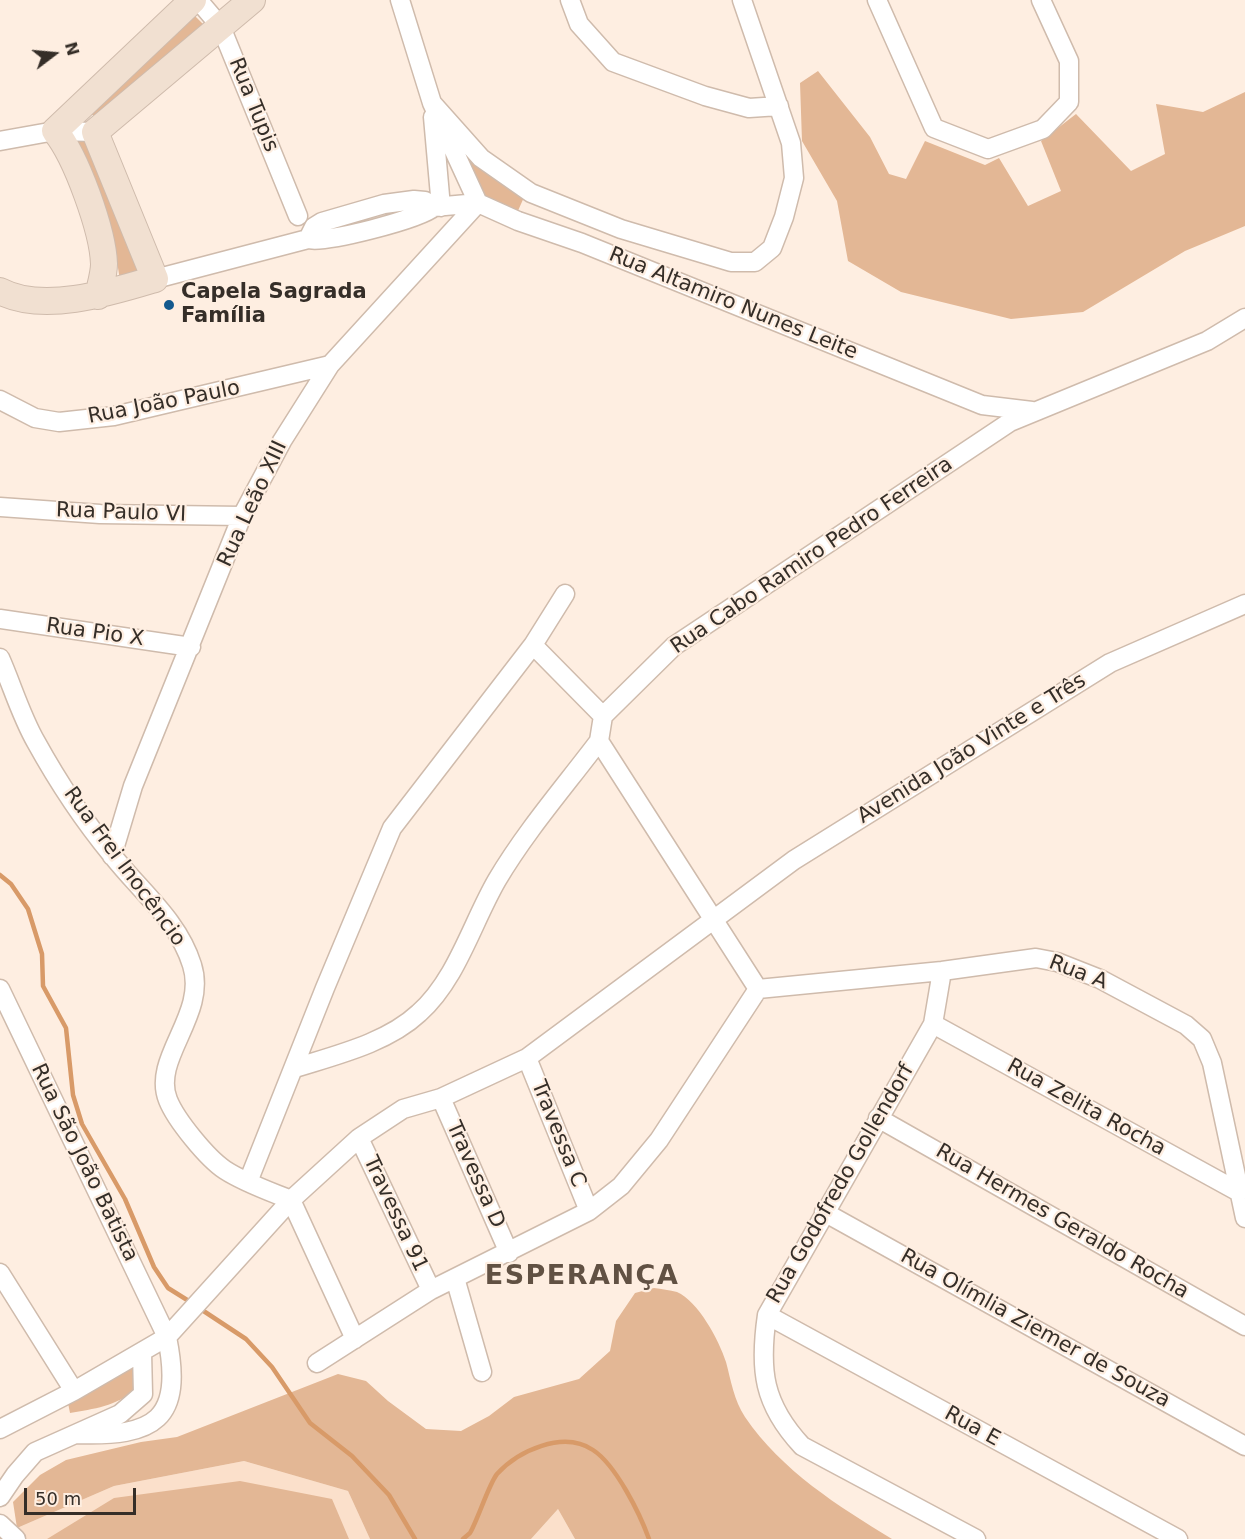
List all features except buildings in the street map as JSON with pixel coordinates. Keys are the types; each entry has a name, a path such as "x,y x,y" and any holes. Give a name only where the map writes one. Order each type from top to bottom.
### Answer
{"main road":[{"path":"98,296 104,266 102,244 70,154 55,131 193,0"},
{"path":"0,291 40,300 79,300 155,279 95,132 252,0"}],"street":[{"name":"Rua Tupis","path":"198,0 221,27 298,216"},
{"path":"155,279 308,238 315,241 418,217 438,207 478,203 432,103 400,0"},
{"path":"570,0 579,24 613,62 705,96 749,108 779,106 742,0"},
{"path":"877,0 934,128 988,149 1042,129 1069,102 1069,61 1041,0"},
{"path":"432,103 438,207"},
{"name":"Rua Altamiro Nunes Leite","path":"432,103 481,158 531,193 621,230 731,262 755,262 772,248 784,217 794,178 791,143 779,106"},
{"path":"0,141 55,131 95,132"},
{"path":"518,221 531,193"},
{"name":"Rua Altamiro Nunes Leite","path":"478,203 518,221 582,243 982,405 1032,411"},
{"name":"Rua Leão XIII","path":"112,856 133,786 242,516 282,441 330,365 478,203"},
{"name":"Rua Cabo Ramiro Pedro Ferreira","path":"603,716 674,646 1010,422 1032,411 1207,341 1245,318"},
{"name":"Rua João Paulo","path":"0,400 35,418 60,422 92,419 114,416 330,365"},
{"name":"Rua Paulo VI","path":"0,507 100,514 242,516"},
{"path":"248,1182 329,978 392,828 533,645 565,594"},
{"name":"Avenida João Vinte e Três","path":"0,1429 75,1391 167,1337 291,1200 359,1138 403,1108 441,1098 526,1058 794,860 1110,663 1245,604"},
{"name":"Rua Pio X","path":"0,619 191,647"},
{"path":"295,1068 356,1048 389,1033 418,1015 435,996 498,879 599,741 603,716 533,645"},
{"name":"Rua Frei Inocêncio","path":"0,658 35,741 112,856 149,896 175,930 193,966 194,1000 183,1033 169,1058 164,1082 168,1100 188,1131 223,1169 291,1200"},
{"path":"317,1363 431,1290 589,1211 621,1186 639,1167 758,989 599,741"},
{"name":"Rua A","path":"758,989 942,971 1036,958 1057,962 1100,979 1186,1025 1202,1039 1212,1064 1245,1218"},
{"name":"Rua Godofredo Gollendorf","path":"942,971 933,1024 767,1315 762,1351 769,1395 782,1424 802,1446 976,1539"},
{"name":"Rua São João Batista","path":"0,989 167,1337 173,1365 173,1386 169,1404 162,1415 146,1426 124,1432 106,1435 76,1434"},
{"name":"Rua Zelita Rocha","path":"933,1024 1239,1192"},
{"name":"Travessa C","path":"526,1058 589,1211"},
{"name":"Travessa D","path":"441,1098 509,1253"},
{"name":"Rua Hermes Geraldo Rocha","path":"878,1118 1245,1326"},
{"name":"Travessa 91","path":"359,1138 431,1290"},
{"path":"291,1200 355,1339"},
{"name":"Rua Olímlia Ziemer de Souza","path":"824,1212 1245,1446"},
{"path":"1,1277 75,1391"},
{"path":"455,1278 482,1372"},
{"name":"Rua E","path":"767,1315 1178,1539"},
{"path":"0,1497 35,1452 120,1414 143,1394 142,1352"},
{"path":"0,1524 16,1539"}],"shaded area":[{"path":"191,12 206,27 99,118 82,110"},
{"path":"818,71 870,137 889,174 906,179 925,141 985,165 999,158 1028,206 1061,191 1041,141 1076,114 1131,171 1165,154 1156,104 1203,112 1245,92 1245,226 1185,251 1083,312 1011,319 901,292 848,261 837,201 802,141 800,83"},
{"path":"448,128 525,195 517,213 472,189"},
{"path":"74,140 93,142 137,256 140,278 120,281 117,261"},
{"path":"654,1288 677,1292 700,1312 723,1353 741,1411 776,1454 812,1486 851,1514 892,1539 575,1539 558,1509 531,1539 370,1539 348,1491 244,1461 114,1486 17,1528 13,1502 40,1475 66,1460 141,1442 177,1437 338,1374 366,1381 388,1401 426,1429 461,1431 489,1416 514,1397 579,1379 610,1351 616,1321 635,1293"},
{"path":"135,1364 135,1390 112,1403 70,1413 68,1403"},
{"path":"244,1461 348,1491 370,1539 8,1539 17,1528 114,1486"},
{"path":"240,1481 332,1499 349,1539 47,1539 114,1498"},
{"path":"558,1509 575,1539 531,1539"},
{"path":"17,1528 8,1539 0,1539 0,1532"}],"waterway":[{"path":"0,875 11,884 28,909 42,954 43,986 66,1028 73,1095 82,1124 125,1199 154,1267 168,1288 192,1303"},
{"path":"199,1308 246,1339 272,1367 310,1423 352,1456 389,1495 415,1539"},
{"path":"463,1539 470,1533 497,1474 529,1451 542,1446 568,1442 581,1444 602,1457 633,1504 649,1539"}],"place":[{"name":"Capela Sagrada Família","path":"169,305"}],"district":[{"name":"ESPERANÇA","path":"582,1277"}]}
